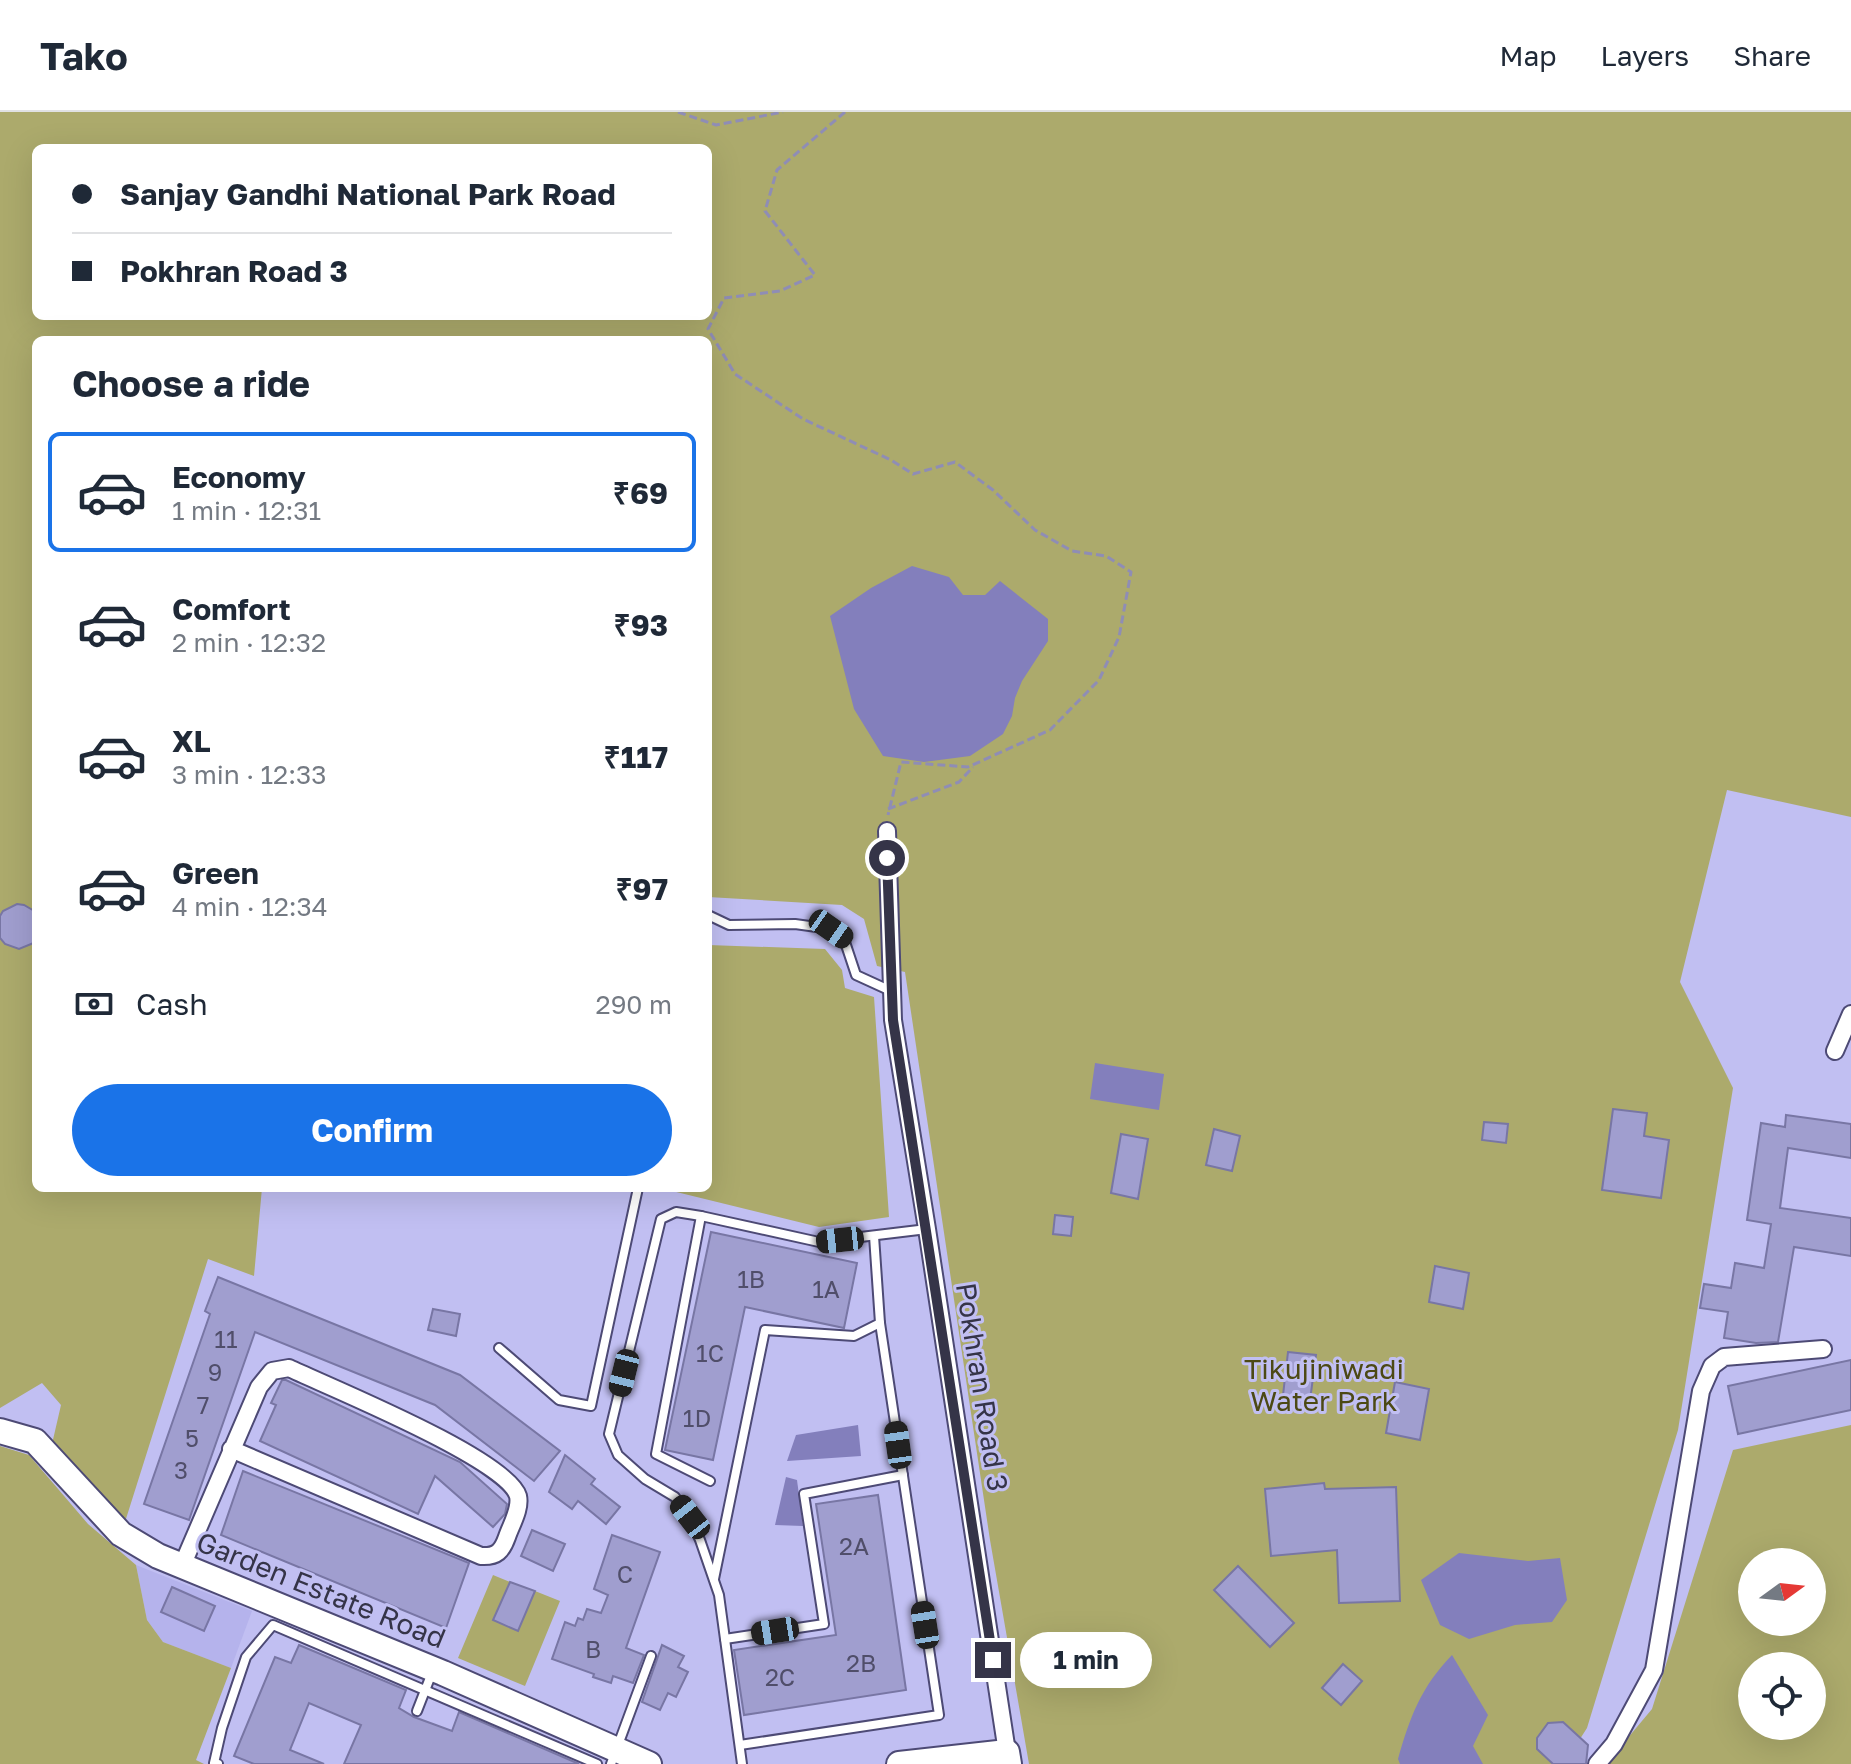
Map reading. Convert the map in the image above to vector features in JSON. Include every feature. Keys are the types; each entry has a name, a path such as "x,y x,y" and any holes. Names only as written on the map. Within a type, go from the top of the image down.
{"street":[{"name":"Pokhran Road 3","path":"887,831 893,1020 1008,1758"},
{"path":"1835,1051 1851,1014"},
{"path":"1597,1764 1614,1744 1654,1670 1701,1391 1712,1366 1724,1357 1823,1349"},
{"path":"182,1566 231,1449 259,1387 272,1371 289,1368 456,1445 510,1483 518,1495 518,1508 502,1550 492,1557 481,1556 231,1449"},
{"name":"Garden Estate Road","path":"0,1431 35,1441 121,1534 158,1556 609,1759 649,1764"},
{"path":"899,1764 1008,1758"}],"lane":[{"path":"712,917 729,925 795,924 831,929 844,939 856,975 892,992"},
{"path":"499,1348 559,1400 591,1406 637,1192"},
{"path":"742,1764 719,1595 690,1517 675,1497 645,1479 618,1455 609,1434 661,1219 676,1212 728,1219 819,1242 927,1229"},
{"path":"701,1216 656,1454 710,1481"},
{"path":"740,1745 939,1715 880,1323 874,1236"},
{"path":"714,1579 765,1330 854,1336 880,1323"},
{"path":"725,1639 824,1624 804,1494 903,1475"},
{"path":"218,1764 214,1763 222,1728 246,1657 273,1625 429,1679 417,1711"},
{"path":"609,1759 651,1656"}],"path":[{"path":"678,112 716,125 783,112"},
{"path":"845,112 777,170 765,211 815,275 780,291 724,298 708,329 735,374 803,419 891,460 913,474 955,462 993,490 1035,530 1072,551 1106,556 1131,572 1119,637 1099,680 1050,730 968,767 901,762 888,809 887,831"},
{"path":"888,809 959,782 979,762"}],"shaded area":[{"path":"912,566 949,577 963,595 985,595 1000,581 1048,619 1048,641 1022,681 1003,734 970,756 924,762 883,756 854,709 830,616 871,588"},
{"path":"1095,1063 1164,1074 1159,1110 1090,1099"},
{"path":"858,1425 861,1456 787,1461 796,1435"},
{"path":"786,1477 797,1480 803,1526 775,1525"},
{"path":"1459,1553 1528,1561 1560,1558 1567,1600 1552,1622 1515,1625 1469,1639 1440,1625 1421,1580"},
{"path":"136,1565 252,1611 231,1668 163,1642 147,1620"},
{"path":"1452,1655 1488,1715 1473,1746 1483,1764 1400,1764 1398,1759 1418,1703 1432,1679"}],"green space":[{"name":"Tikujiniwadi Water Park","path":"0,112 1851,112 1851,817 1727,790 1680,982 1733,1088 1678,1430 1587,1728 1564,1764 1029,1764 990,1540 905,972 877,966 864,919 842,905 712,897 712,336 32,336 32,1192 262,1192 254,1276 208,1259 125,1522 52,1444 61,1405 42,1383 0,1408"},
{"path":"712,945 825,949 842,970 845,988 874,997 889,1217 819,1227 676,1192 712,1192"},
{"path":"1851,1425 1851,1764 1606,1764 1652,1709 1733,1450"},
{"path":"0,1446 29,1455 88,1524 136,1565 147,1620 163,1642 231,1668 196,1760 204,1764 0,1764"},
{"path":"493,1575 510,1582 494,1620 517,1631 535,1591 560,1601 525,1686 458,1658"}],"building":[{"path":"17,904 32,910 32,944 19,949 5,944 0,938 0,916"},
{"path":"1613,1109 1647,1113 1644,1136 1669,1140 1661,1198 1602,1190"},
{"path":"1786,1115 1851,1124 1851,1158 1788,1148 1780,1208 1851,1218 1851,1256 1794,1247 1778,1342 1756,1343 1724,1338 1728,1312 1700,1308 1704,1284 1731,1288 1735,1263 1764,1268 1771,1224 1747,1220 1761,1123 1785,1127"},
{"path":"1484,1122 1508,1124 1506,1143 1482,1140"},
{"path":"1214,1129 1240,1136 1232,1171 1206,1165"},
{"path":"1121,1134 1148,1139 1138,1199 1111,1193"},
{"path":"1055,1215 1073,1217 1071,1236 1053,1234"},
{"path":"711,1232 857,1263 844,1328 745,1307 713,1460 665,1450"},
{"path":"1435,1266 1469,1273 1463,1309 1429,1302"},
{"path":"218,1277 460,1375 560,1451 534,1481 435,1405 255,1332 189,1520 144,1504 210,1314 205,1311"},
{"path":"433,1309 460,1314 456,1336 428,1330"},
{"path":"1288,1352 1316,1355 1309,1408 1282,1404"},
{"path":"1851,1360 1851,1410 1738,1434 1728,1386"},
{"path":"282,1380 460,1462 507,1504 505,1514 493,1527 435,1476 418,1514 260,1441 276,1405 271,1403"},
{"path":"1395,1382 1429,1389 1420,1440 1386,1433"},
{"path":"565,1455 595,1479 591,1484 620,1507 606,1524 578,1501 572,1509 549,1492"},
{"path":"243,1471 469,1563 446,1628 221,1535"},
{"path":"1324,1483 1325,1489 1396,1487 1400,1601 1339,1603 1337,1550 1271,1556 1265,1489"},
{"path":"878,1495 906,1690 744,1715 734,1650 836,1635 816,1504"},
{"path":"532,1530 565,1544 553,1571 521,1556"},
{"path":"612,1535 660,1552 626,1648 644,1655 633,1683 613,1676 611,1683 552,1659 565,1622 575,1626 578,1618 583,1620 587,1609 601,1613 608,1595 594,1589"},
{"path":"1238,1566 1294,1623 1270,1647 1214,1590"},
{"path":"510,1582 535,1591 518,1631 493,1620"},
{"path":"172,1587 215,1606 204,1631 161,1612"},
{"path":"299,1645 406,1690 399,1708 414,1717 452,1731 459,1712 579,1764 344,1764 361,1725 309,1703 290,1750 324,1764 254,1764 234,1756 275,1657 291,1663"},
{"path":"662,1645 684,1656 678,1667 688,1672 676,1697 668,1693 660,1710 642,1702"},
{"path":"1343,1664 1362,1681 1341,1705 1322,1688"},
{"path":"1563,1722 1588,1745 1586,1764 1553,1764 1537,1749 1537,1738 1548,1723"}],"route":[{"path":"887,858 893,1020 993,1660"}]}
